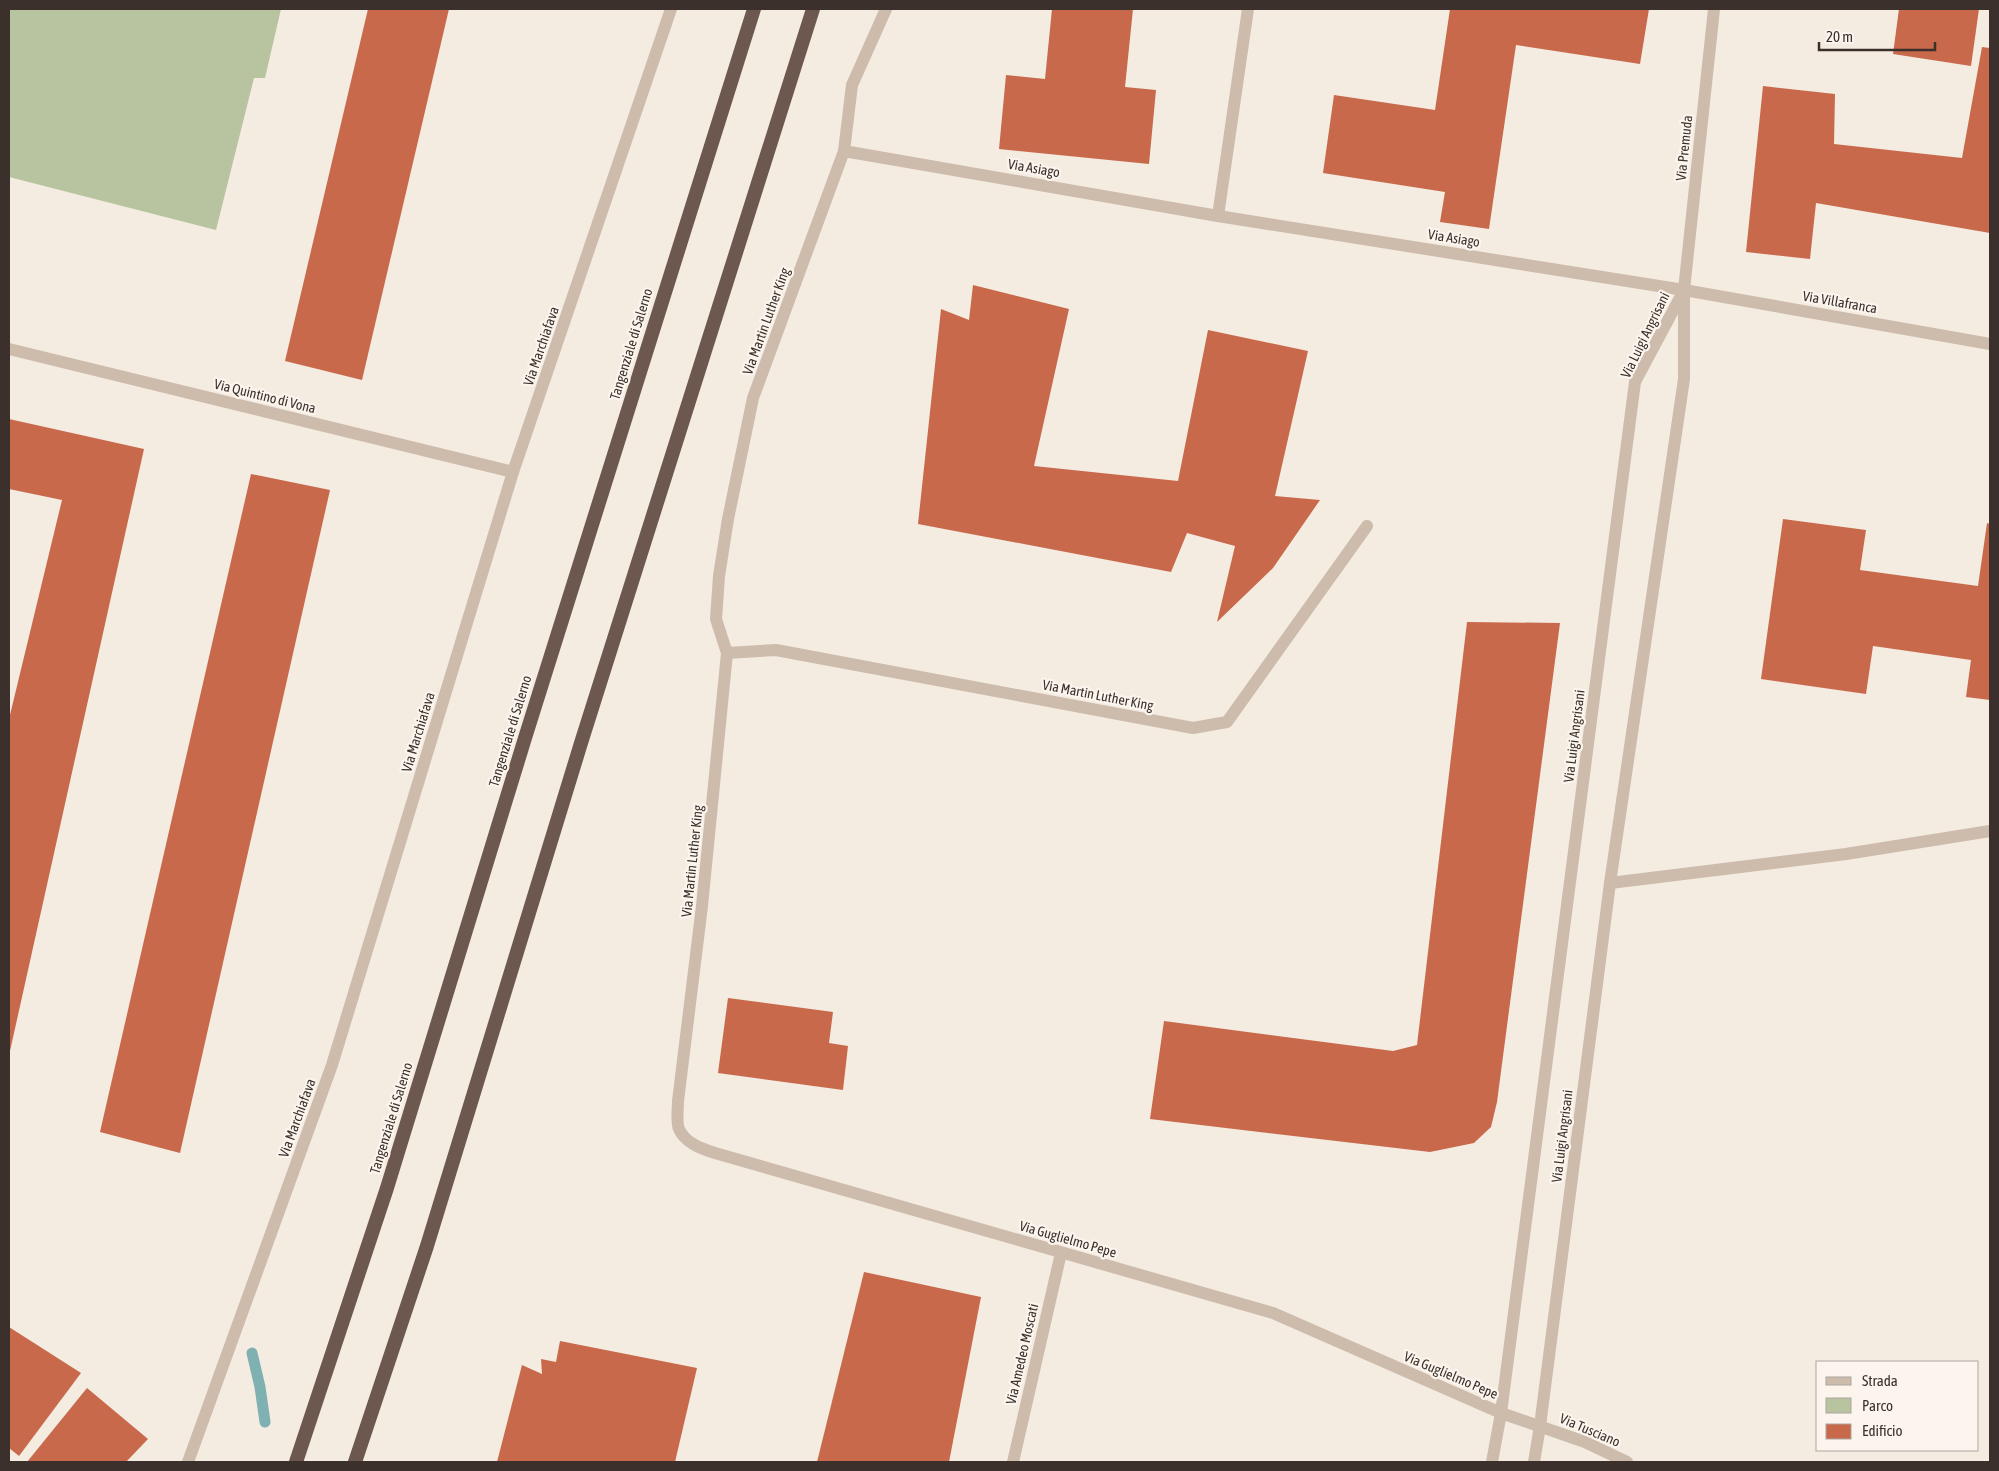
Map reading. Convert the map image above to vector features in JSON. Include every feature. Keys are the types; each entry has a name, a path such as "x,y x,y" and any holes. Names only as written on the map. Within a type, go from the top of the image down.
{"highway":[{"name":"Tangenziale di Salerno","path":"296,1462 387,1188 528,728 754,9"},
{"path":"355,1462 427,1246 584,734 813,9"}],"street":[{"name":"Via Marchiafava","path":"188,1462 332,1065 514,472 671,9"},
{"name":"Via Martin Luther King","path":"681,1072 702,906 727,653 716,619 719,576 728,519 754,398 844,151 852,85 886,9"},
{"path":"1218,216 1248,9"},
{"name":"Via Premuda","path":"1684,290 1714,9"},
{"name":"Via Asiago","path":"844,151 1218,216 1684,290"},
{"name":"Via Villafranca","path":"1684,290 1990,344"},
{"name":"Via Luigi Angrisani","path":"1534,1462 1610,883 1684,379 1684,290"},
{"name":"Via Luigi Angrisani","path":"1492,1462 1501,1413 1636,382 1684,290"},
{"name":"Via Quintino di Vona","path":"9,349 514,472"},
{"name":"Via Martin Luther King","path":"727,653 776,650 1193,728 1227,722 1367,526"},
{"path":"1610,883 1846,854 1990,831"},
{"name":"Via Guglielmo Pepe","path":"681,1072 678,1128 696,1146 715,1154 1273,1313 1501,1413"},
{"name":"Via Amedeo Moscati","path":"1013,1462 1061,1253"},
{"path":"1501,1413 1540,1426"},
{"name":"Via Tusciano","path":"1540,1426 1585,1442 1627,1462"}],"green space":[{"path":"9,9 281,9 265,78 254,78 216,230 9,177"}],"building":[{"path":"368,9 449,9 362,380 285,361"},
{"path":"1052,9 1133,9 1125,87 1156,90 1149,164 999,149 1006,75 1045,79"},
{"path":"1450,9 1649,9 1640,64 1516,45 1489,229 1440,222 1445,192 1323,173 1334,95 1435,110"},
{"path":"1899,9 1979,9 1971,66 1893,54"},
{"path":"1982,47 1990,48 1990,233 1816,203 1810,259 1746,252 1763,86 1835,94 1834,144 1962,158"},
{"path":"973,285 1069,309 1034,466 1178,481 1208,330 1308,351 1275,496 1320,500 1273,568 1217,622 1235,546 1187,533 1171,572 918,524 941,309 969,320"},
{"path":"9,419 144,449 10,1051 9,719 62,500 9,489"},
{"path":"251,474 330,490 180,1153 100,1132"},
{"path":"1783,519 1866,530 1860,570 1978,586 1987,523 1990,524 1990,700 1966,697 1971,660 1873,646 1866,694 1761,679"},
{"path":"1467,622 1560,623 1497,1102 1491,1127 1474,1143 1430,1152 1150,1119 1164,1021 1393,1051 1417,1045"},
{"path":"728,998 833,1012 829,1043 848,1046 843,1090 718,1073"},
{"path":"864,1272 981,1297 949,1462 817,1462"},
{"path":"9,1327 81,1373 19,1456 9,1448"},
{"path":"560,1341 697,1368 675,1462 497,1462 522,1365 542,1374 541,1359 556,1362"},
{"path":"87,1388 148,1439 126,1462 27,1462"}],"waterway":[{"path":"252,1353 260,1387 265,1422"}]}
